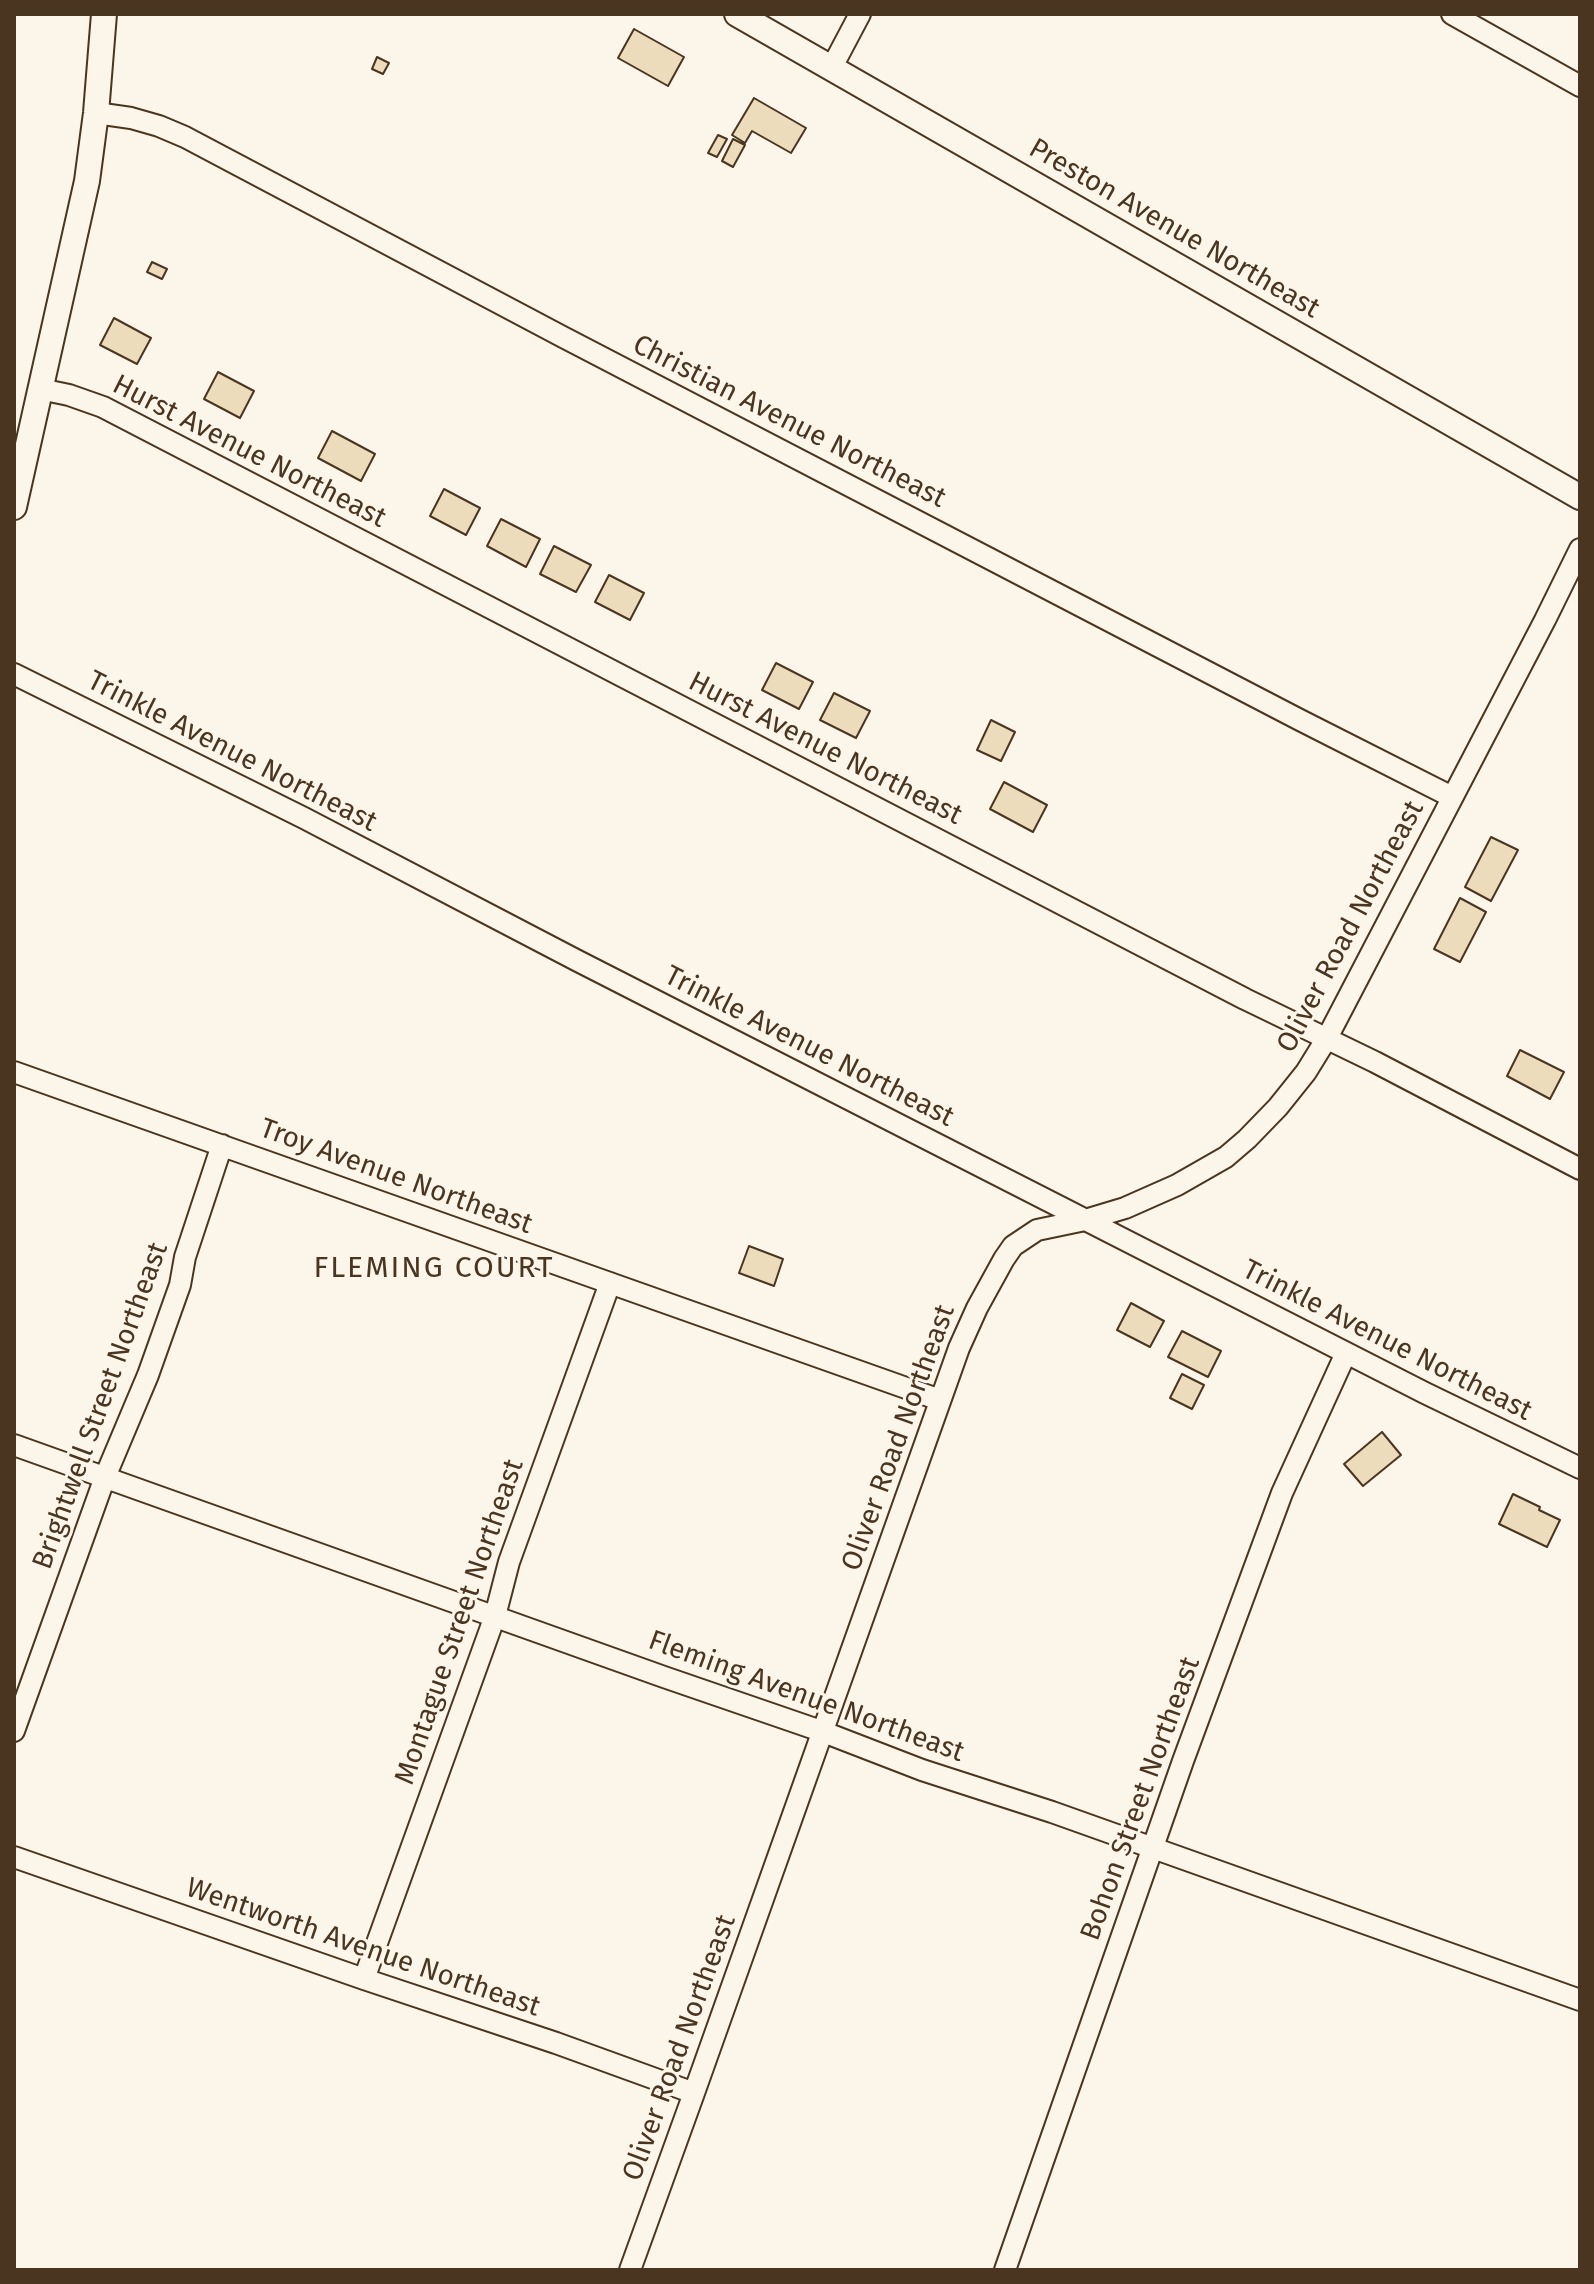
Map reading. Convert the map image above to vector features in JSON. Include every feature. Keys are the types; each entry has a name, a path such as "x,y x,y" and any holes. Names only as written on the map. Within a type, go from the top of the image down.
{"street":[{"path":"14,507 78,223 96,113 104,14"},
{"name":"Preston Avenue Northeast","path":"737,14 1580,497"},
{"path":"832,67 860,14"},
{"path":"1452,14 1580,86"},
{"name":"Christian Avenue Northeast","path":"96,113 131,118 185,137 563,337 1452,797"},
{"name":"Hurst Avenue Northeast","path":"40,389 103,407 1245,999 1580,1169"},
{"name":"Oliver Road Northeast","path":"630,2270 959,1348 1004,1259 1013,1246 1037,1230 1125,1208 1177,1185 1226,1157 1278,1107 1306,1072 1327,1038 1580,549"},
{"name":"Trinkle Avenue Northeast","path":"14,674 304,818 1346,1353 1580,1468"},
{"name":"Troy Avenue Northeast","path":"14,1072 940,1400"},
{"name":"Brightwell Street Northeast","path":"14,1731 105,1477 148,1375 180,1285 185,1257 222,1145"},
{"name":"Montague Street Northeast","path":"364,1979 495,1616 509,1562 610,1283"},
{"name":"Bohon Street Northeast","path":"1005,2270 1183,1761 1282,1493 1346,1353"},
{"name":"Fleming Avenue Northeast","path":"14,1445 821,1731 922,1770 1153,1848 1580,2000"},
{"name":"Wentworth Avenue Northeast","path":"14,1857 694,2093"}],"building":[{"path":"634,29 684,57 668,86 618,58"},
{"path":"377,57 389,63 383,74 372,69"},
{"path":"754,98 806,128 791,153 752,131 745,143 732,135"},
{"path":"718,135 727,139 717,157 708,153"},
{"path":"733,139 745,145 733,167 722,161"},
{"path":"152,262 167,269 162,279 147,272"},
{"path":"114,318 151,338 137,364 100,345"},
{"path":"218,372 254,391 240,418 204,399"},
{"path":"332,431 375,454 361,481 318,458"},
{"path":"444,489 480,508 466,535 430,516"},
{"path":"501,519 540,539 526,567 487,546"},
{"path":"554,546 591,565 576,592 540,574"},
{"path":"609,575 644,593 630,620 595,602"},
{"path":"776,663 813,682 799,709 762,690"},
{"path":"834,693 870,711 856,738 820,720"},
{"path":"991,720 1015,732 1001,761 977,750"},
{"path":"1004,782 1047,805 1033,832 990,809"},
{"path":"1491,837 1518,850 1491,901 1465,887"},
{"path":"1460,898 1486,912 1460,962 1434,949"},
{"path":"1520,1050 1564,1072 1550,1099 1507,1076"},
{"path":"749,1246 783,1259 774,1286 739,1273"},
{"path":"1131,1303 1164,1321 1150,1347 1117,1330"},
{"path":"1182,1331 1221,1351 1208,1377 1168,1357"},
{"path":"1182,1374 1204,1385 1192,1409 1170,1398"},
{"path":"1382,1432 1401,1455 1363,1486 1344,1464"},
{"path":"1513,1494 1560,1520 1547,1547 1499,1524"}],"district":[{"name":"FLEMING COURT","path":"434,1269"}]}
